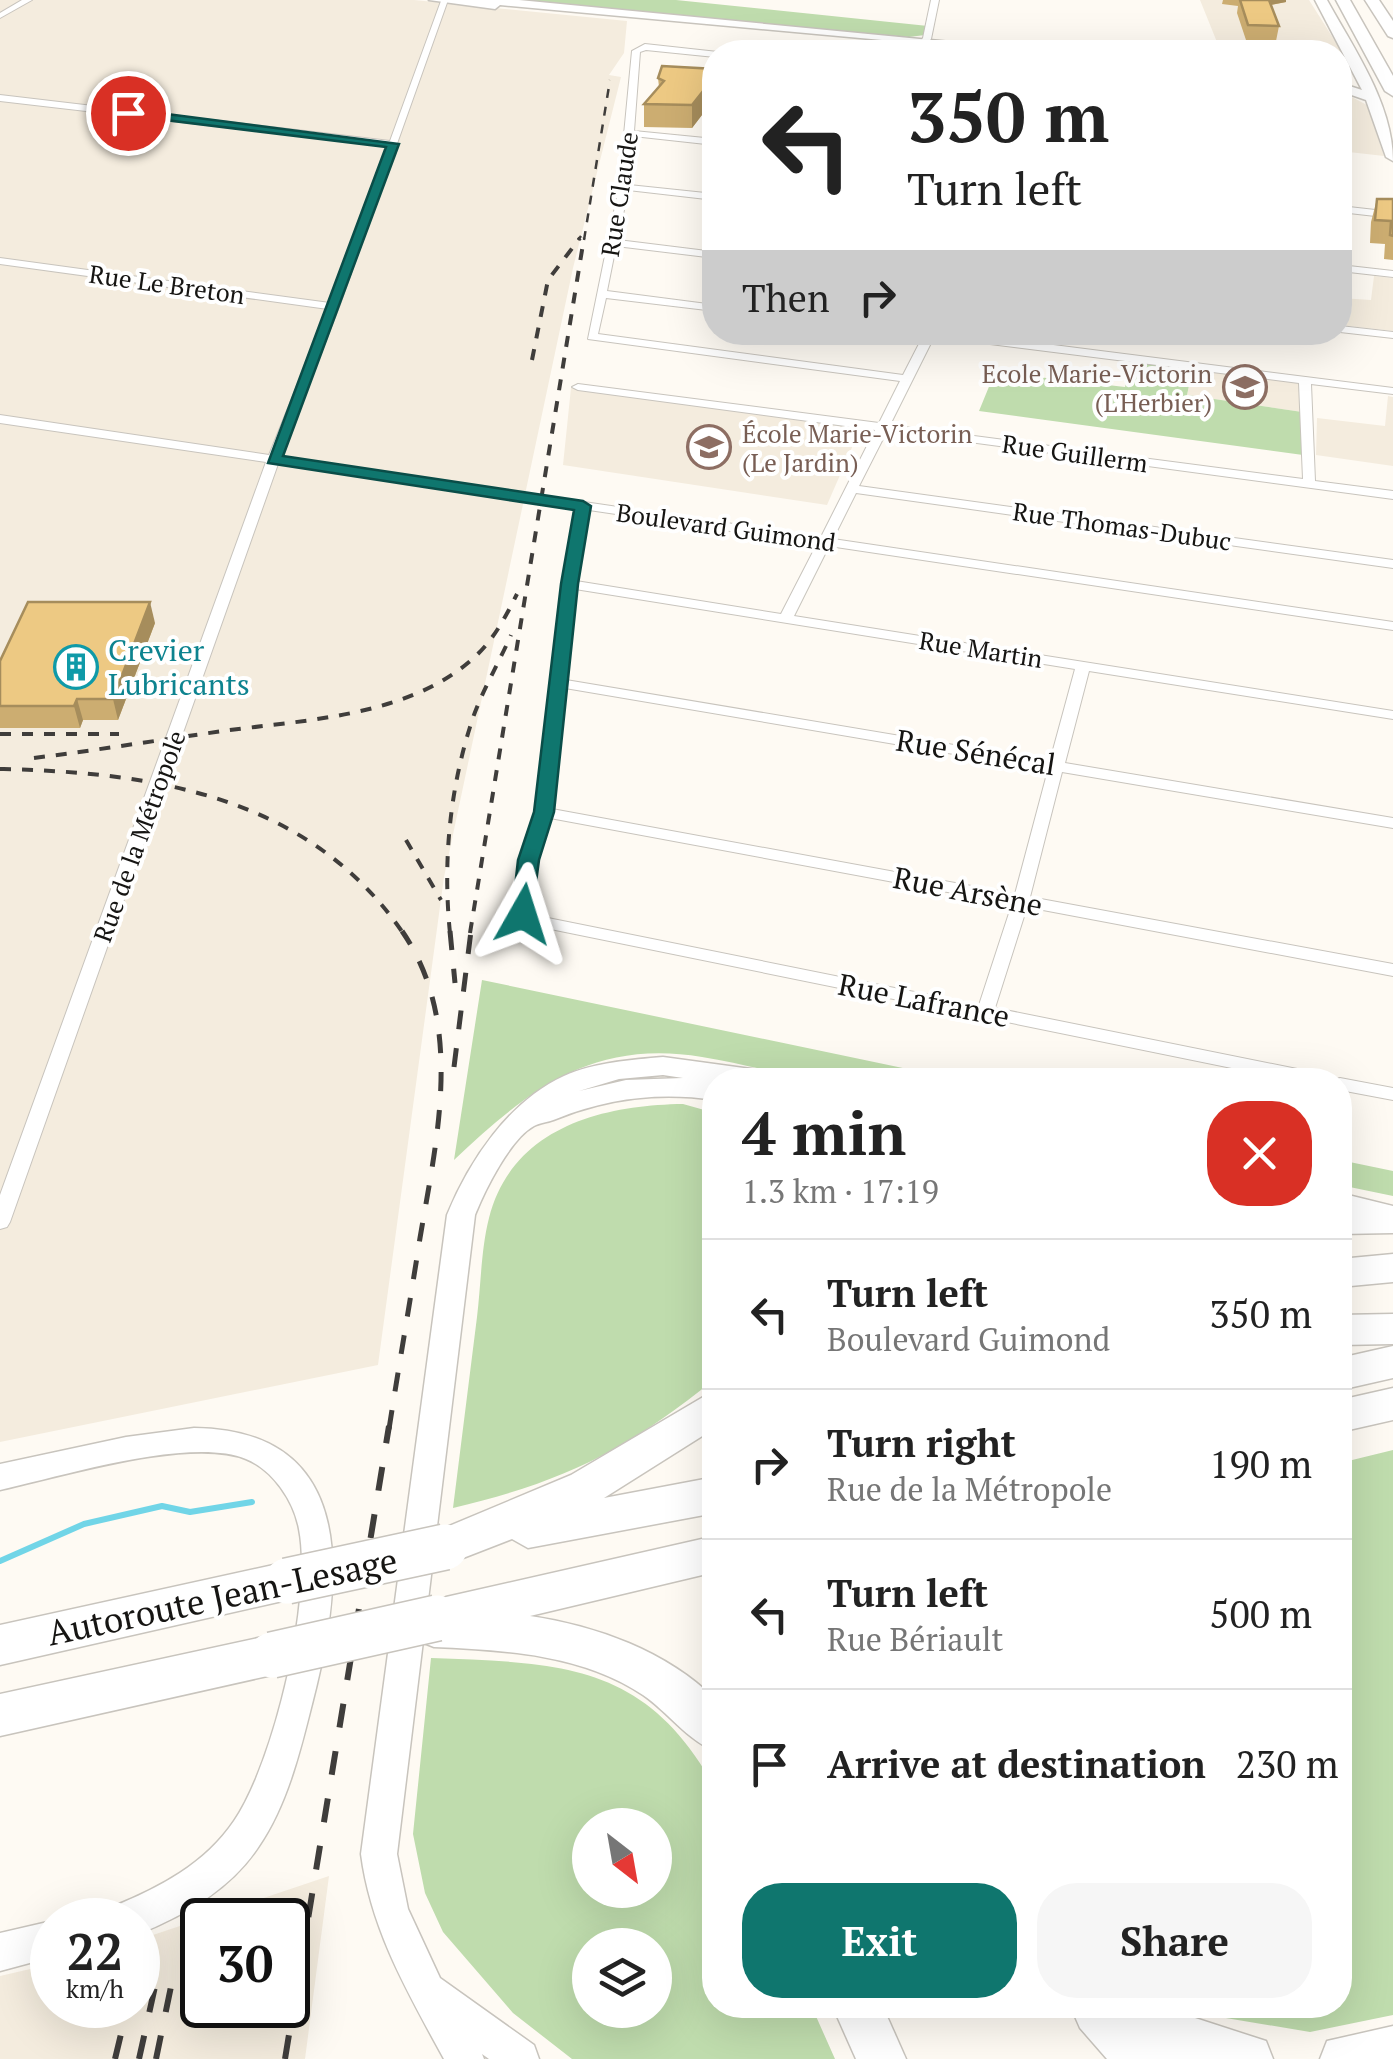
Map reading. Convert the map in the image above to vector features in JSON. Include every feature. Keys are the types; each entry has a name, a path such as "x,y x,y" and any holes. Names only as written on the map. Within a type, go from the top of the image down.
{"highway":[{"path":"1347,0 1373,85"},
{"path":"1347,0 1393,74"},
{"path":"1359,0 1393,56"},
{"path":"1372,0 1393,33"},
{"path":"1352,1272 1393,1268"},
{"path":"1352,1330 1393,1329"},
{"path":"1352,1371 1393,1362"},
{"path":"1352,1413 1393,1404"},
{"path":"444,1547 537,1512 623,1471 702,1415"},
{"path":"444,1547 702,1497"},
{"name":"Autoroute Jean-Lesage","path":"0,1644 444,1547"},
{"path":"0,1716 424,1624 702,1557"},
{"path":"424,1624 533,1633 602,1651 659,1680 702,1718"},
{"path":"863,2018 881,2059"},
{"path":"1105,2018 1141,2059"},
{"path":"1127,2018 1214,2052 1248,2059"},
{"path":"1346,2059 1393,2051"}],"street":[{"path":"0,16 28,0"},
{"path":"435,0 631,16"},
{"name":"Rue de la Métropole","path":"0,1222 274,459 446,0"},
{"path":"482,0 855,40"},
{"path":"922,40 935,0"},
{"path":"1321,0 1345,40"},
{"path":"1332,0 1351,40"},
{"path":"1352,41 1373,85 1393,157"},
{"name":"Rue Claude","path":"702,52 646,46 636,51 624,187 592,337 908,379"},
{"path":"1352,51 1393,120"},
{"path":"0,98 393,144"},
{"path":"629,132 702,140"},
{"path":"624,187 702,196"},
{"path":"1352,211 1393,215"},
{"path":"613,243 702,253"},
{"name":"Rue Le Breton","path":"0,262 334,307"},
{"path":"1352,269 1393,274"},
{"path":"602,294 702,306"},
{"path":"1352,330 1393,335"},
{"path":"786,618 922,345"},
{"path":"1026,345 1393,390"},
{"path":"1305,379 1308,484"},
{"name":"Rue Guillerm","path":"578,388 1393,495"},
{"name":"Boulevard Guimond","path":"0,419 1393,626"},
{"name":"Rue Thomas-Dubuc","path":"852,489 1393,564"},
{"path":"544,812 570,584 583,506"},
{"name":"Rue Martin","path":"570,584 1393,715"},
{"path":"984,1012 1021,901 1083,665"},
{"name":"Rue Sénécal","path":"559,682 1393,823"},
{"name":"Rue Arsène","path":"544,812 1393,970"},
{"name":"Rue Lafrance","path":"544,812 529,860 522,911 526,919 1262,1068"},
{"path":"465,2059 408,1955 387,1903 380,1854 382,1815 423,1535 437,1383 462,1215 481,1169 519,1126 564,1086 619,1070 702,1069"},
{"path":"519,1126 576,1100 620,1088 663,1085 702,1090"},
{"path":"1352,1086 1393,1094"},
{"path":"1352,1205 1393,1216"},
{"path":"1352,1224 1393,1224"},
{"path":"0,1477 173,1444 236,1443 259,1451 287,1474 315,1525 315,1594 290,1734 271,1791 248,1832 213,1869 160,1904"},
{"path":"0,1952 30,1944"},
{"path":"428,1988 520,2059"}],"shaded area":[{"path":"0,0 414,0 627,21 624,53 609,75 621,77 573,268 444,877 378,1365 0,1442"},
{"path":"1200,0 1309,0 1334,40 1216,40"},
{"path":"1352,97 1367,105 1384,156 1352,152"},
{"path":"1374,276 1393,278 1393,331 1352,326 1352,299 1371,300"},
{"name":"Ecole Marie-Victorin (L'Herbier)","path":"1193,366 1302,380 1302,412 1187,395"},
{"name":"École Marie-Victorin (Le Jardin)","path":"571,388 860,429 827,505 563,465"},
{"path":"1388,396 1393,397 1393,466 1316,455 1317,418 1385,426"},
{"path":"329,1876 310,2021 310,1898 263,1898"},
{"path":"180,1926 180,2028 309,2028 305,2059 0,2059 0,1976 30,1969 30,2028 160,2028 160,1933"}],"green space":[{"path":"483,0 676,0 928,26 925,35 909,37"},
{"path":"1133,359 1193,366 1187,395 1302,412 1303,455 979,411 995,372 1125,387"},
{"path":"482,980 903,1068 757,1068 663,1053 628,1056 595,1063 537,1091 454,1160"},
{"path":"683,1104 702,1109 702,1389 652,1426 593,1460 529,1487 453,1508 484,1242 501,1187 517,1162 564,1128 592,1117 652,1105"},
{"path":"1352,1162 1393,1171 1393,1196 1352,1187"},
{"path":"1393,1450 1393,2015 1310,2032 1226,2018 1352,2018 1352,1460"},
{"path":"431,1658 520,1663 596,1678 629,1693 660,1715 702,1768 702,2018 817,2018 835,2059 572,2059 513,2013 443,1932 425,1893 413,1834"}],"building":[{"path":"1240,0 1269,0 1279,26 1248,25"},
{"path":"662,66 702,68 702,92 692,105 644,104 664,81 658,78"},
{"path":"1377,199 1393,199 1393,236 1391,221 1375,220"},
{"name":"Crevier Lubricants","path":"28,602 150,602 113,699 77,699 74,706 0,706 0,661"}],"waterway":[{"path":"0,1561 84,1524 162,1506 190,1512 252,1502"}],"railway":[{"path":"584,240 610,80"},
{"path":"578,240 581,236"},
{"path":"532,360 548,280 580,238"},
{"path":"470,933 584,238"},
{"path":"34,758 319,719 384,705 443,680 469,662 491,639 517,594"},
{"path":"450,933 448,856 457,778 474,715 511,635"},
{"path":"0,734 119,734"},
{"path":"0,769 115,777 171,786 225,801 275,822 323,850 365,887 403,933"},
{"path":"406,840 441,900"},
{"path":"389,1429 433,1160 441,1081 434,1004 422,966 402,931"},
{"path":"450,931 455,983"},
{"path":"454,1067 471,931"},
{"path":"285,2059 389,1426"},
{"path":"156,2059 174,1972"},
{"path":"115,2059 122,2028"},
{"path":"139,2059 146,2028"}],"place":[{"name":"Ecole Marie-Victorin (L'Herbier)","path":"1245,387"},
{"name":"École Marie-Victorin (Le Jardin)","path":"709,447"},
{"name":"Crevier Lubricants","path":"76,667"}],"route":[{"path":"128,113 393,144 274,459 583,506 570,584 544,812 529,860 523,914"}]}
